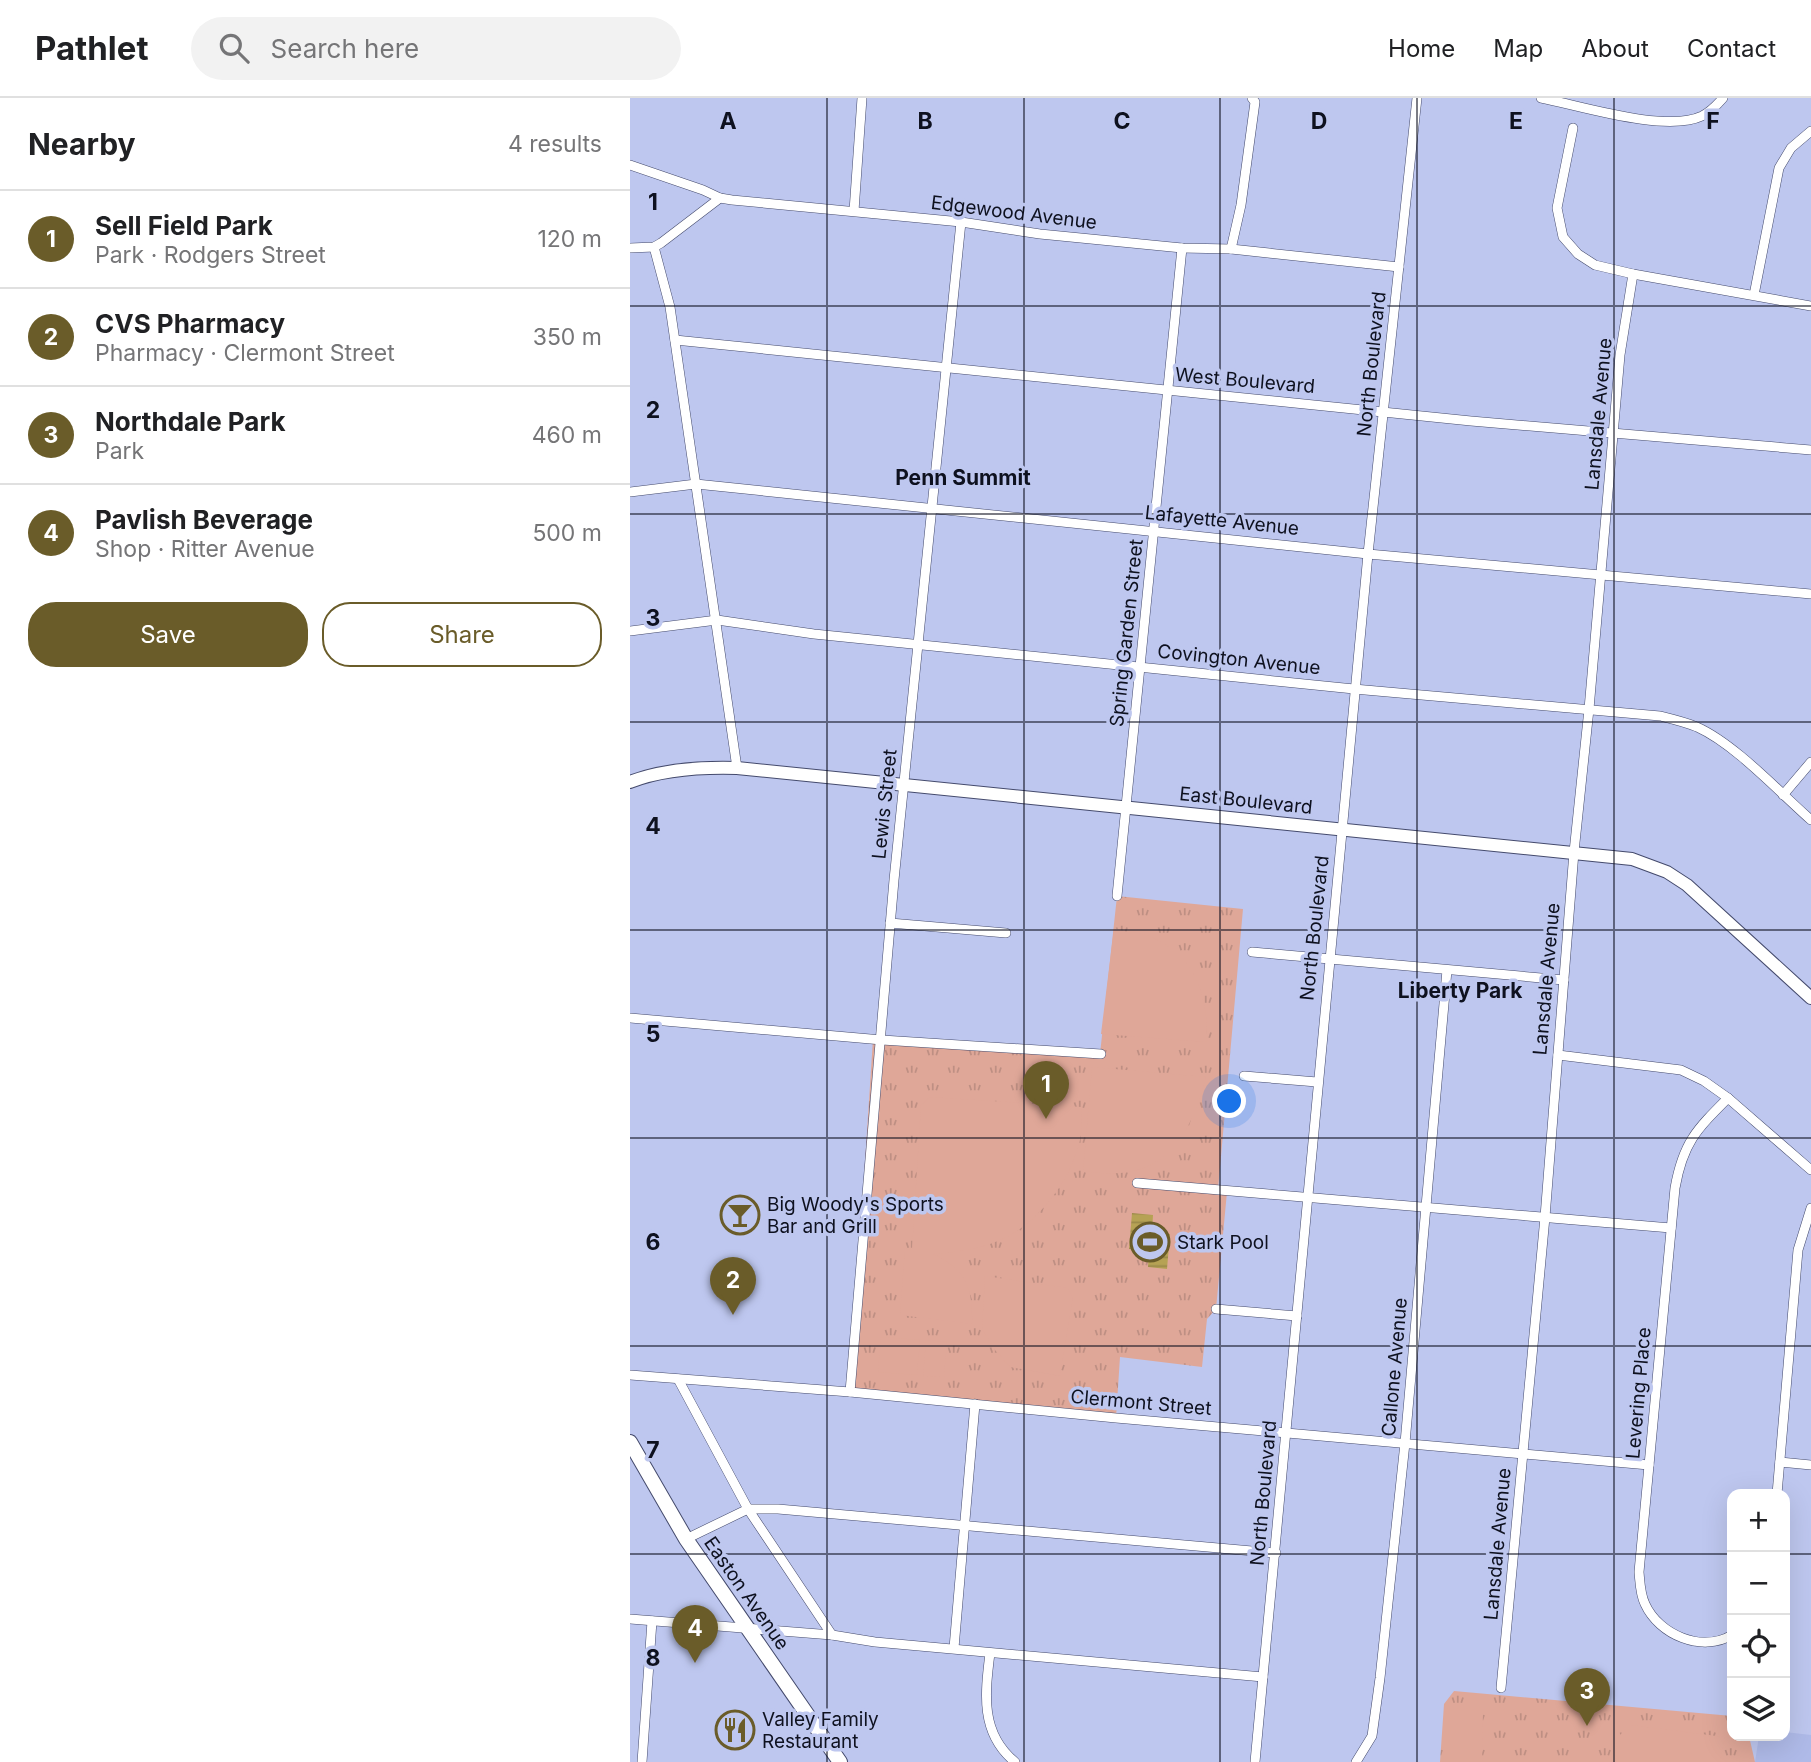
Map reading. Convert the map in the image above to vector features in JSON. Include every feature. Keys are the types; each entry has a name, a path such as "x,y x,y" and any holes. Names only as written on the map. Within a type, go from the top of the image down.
{"main road":[{"name":"Easton Avenue","path":"630,1442 686,1539 840,1762"}],"street":[{"path":"854,211 862,98"},
{"path":"1231,249 1241,205 1255,102 1252,98"},
{"name":"North Boulevard","path":"1255,1762 1354,689 1417,98"},
{"path":"1541,98 1663,122 1690,120 1704,115 1723,98"},
{"path":"1573,128 1557,208 1563,237 1578,254 1595,265 1633,274 1811,306"},
{"path":"1754,295 1779,168 1791,148 1811,131"},
{"name":"Edgewood Avenue","path":"630,165 720,198 961,222 1040,234 1182,248 1231,249 1399,267"},
{"path":"630,248 654,247 674,235 720,198"},
{"name":"Lewis Street","path":"850,1392 890,923 961,222"},
{"path":"654,247 676,341 737,768"},
{"name":"Spring Garden Street","path":"1117,896 1182,248"},
{"name":"Lansdale Avenue","path":"1501,1688 1620,355 1633,274"},
{"name":"West Boulevard","path":"676,341 1168,391 1811,450"},
{"name":"Lafayette Avenue","path":"630,492 696,484 1368,554 1811,594"},
{"name":"Covington Avenue","path":"630,631 717,621 814,634 1354,689 1660,716 1696,727 1725,745 1811,820"},
{"path":"1783,795 1811,762"},
{"name":"East Boulevard","path":"630,782 641,777 689,769 737,768 1632,859 1667,872 1701,898 1811,998"},
{"path":"890,923 1006,933"},
{"path":"1252,952 1564,980"},
{"name":"Callone Avenue","path":"1356,1762 1365,1750 1374,1727 1405,1443 1447,970"},
{"path":"630,1018 882,1040 1101,1054"},
{"path":"1558,1055 1681,1070 1704,1081 1728,1098 1811,1170"},
{"path":"1244,1076 1317,1082"},
{"name":"Levering Place","path":"1727,1638 1719,1642 1706,1643 1674,1635 1658,1623 1644,1603 1639,1572 1675,1188 1686,1147 1700,1126 1728,1098"},
{"path":"1137,1183 1671,1228"},
{"path":"1777,1489 1798,1250 1811,1208"},
{"path":"1216,1309 1297,1316"},
{"name":"Clermont Street","path":"630,1375 850,1392 1649,1465"},
{"path":"678,1379 748,1509 832,1635"},
{"path":"954,1648 975,1404"},
{"path":"1780,1462 1811,1465"},
{"path":"686,1539 748,1509 778,1509 1276,1553"},
{"path":"630,1619 747,1627 875,1642 1263,1677"},
{"path":"642,1762 653,1621"},
{"path":"990,1653 985,1688 988,1725 999,1746 1015,1762"}],"shaded area":[{"name":"Stark Pool","path":"1132,1213 1153,1215 1152,1232 1170,1234 1167,1269 1148,1267 1149,1251 1129,1249"},
{"path":"1790,1733 1811,1735 1811,1762 1755,1762 1758,1741 1790,1741"}],"green space":[{"path":"1117,896 1243,909 1218,1190 1227,1192 1216,1309 1207,1319 1202,1367 1120,1357 1116,1418 850,1392 873,1039 1100,1054"},
{"path":"1114,928 1146,935 1163,943 1187,964 1201,992 1207,1024 1207,1042 1101,1034"},
{"path":"1092,1067 1206,1077 1190,1122 1166,1154 1151,1165 1132,1171 1083,1171"},
{"path":"930,1097 1082,1107 1080,1140 1070,1169 1053,1196 1032,1220 1007,1237 989,1244 933,1254 953,1266 965,1281 971,1300 972,1324 900,1315 905,1248 912,1249 921,1105"},
{"path":"985,1276 1068,1288 1073,1298 1060,1376 1010,1367 995,1350 982,1329"},
{"path":"881,1337 920,1340 917,1375 878,1372"},
{"path":"926,1340 947,1342 944,1377 923,1376"},
{"path":"1454,1691 1727,1716 1727,1741 1750,1741 1755,1762 1440,1762 1444,1704"},
{"path":"1445,1712 1483,1712 1482,1762 1445,1762"},
{"path":"1630,1725 1725,1737 1720,1762 1615,1762 1617,1738"}],"place":[{"name":"Sell Field Park","path":"1046,1119"},
{"name":"Big Woody's Sports Bar and Grill","path":"740,1215"},
{"name":"Stark Pool","path":"1150,1242"},
{"name":"CVS Pharmacy","path":"733,1315"},
{"name":"Pavlish Beverage","path":"695,1663"},
{"name":"Northdale Park","path":"1587,1726"},
{"name":"Valley Family Restaurant","path":"735,1730"}],"district":[{"name":"Penn Summit","path":"963,478"},
{"name":"Liberty Park","path":"1460,991"}]}
